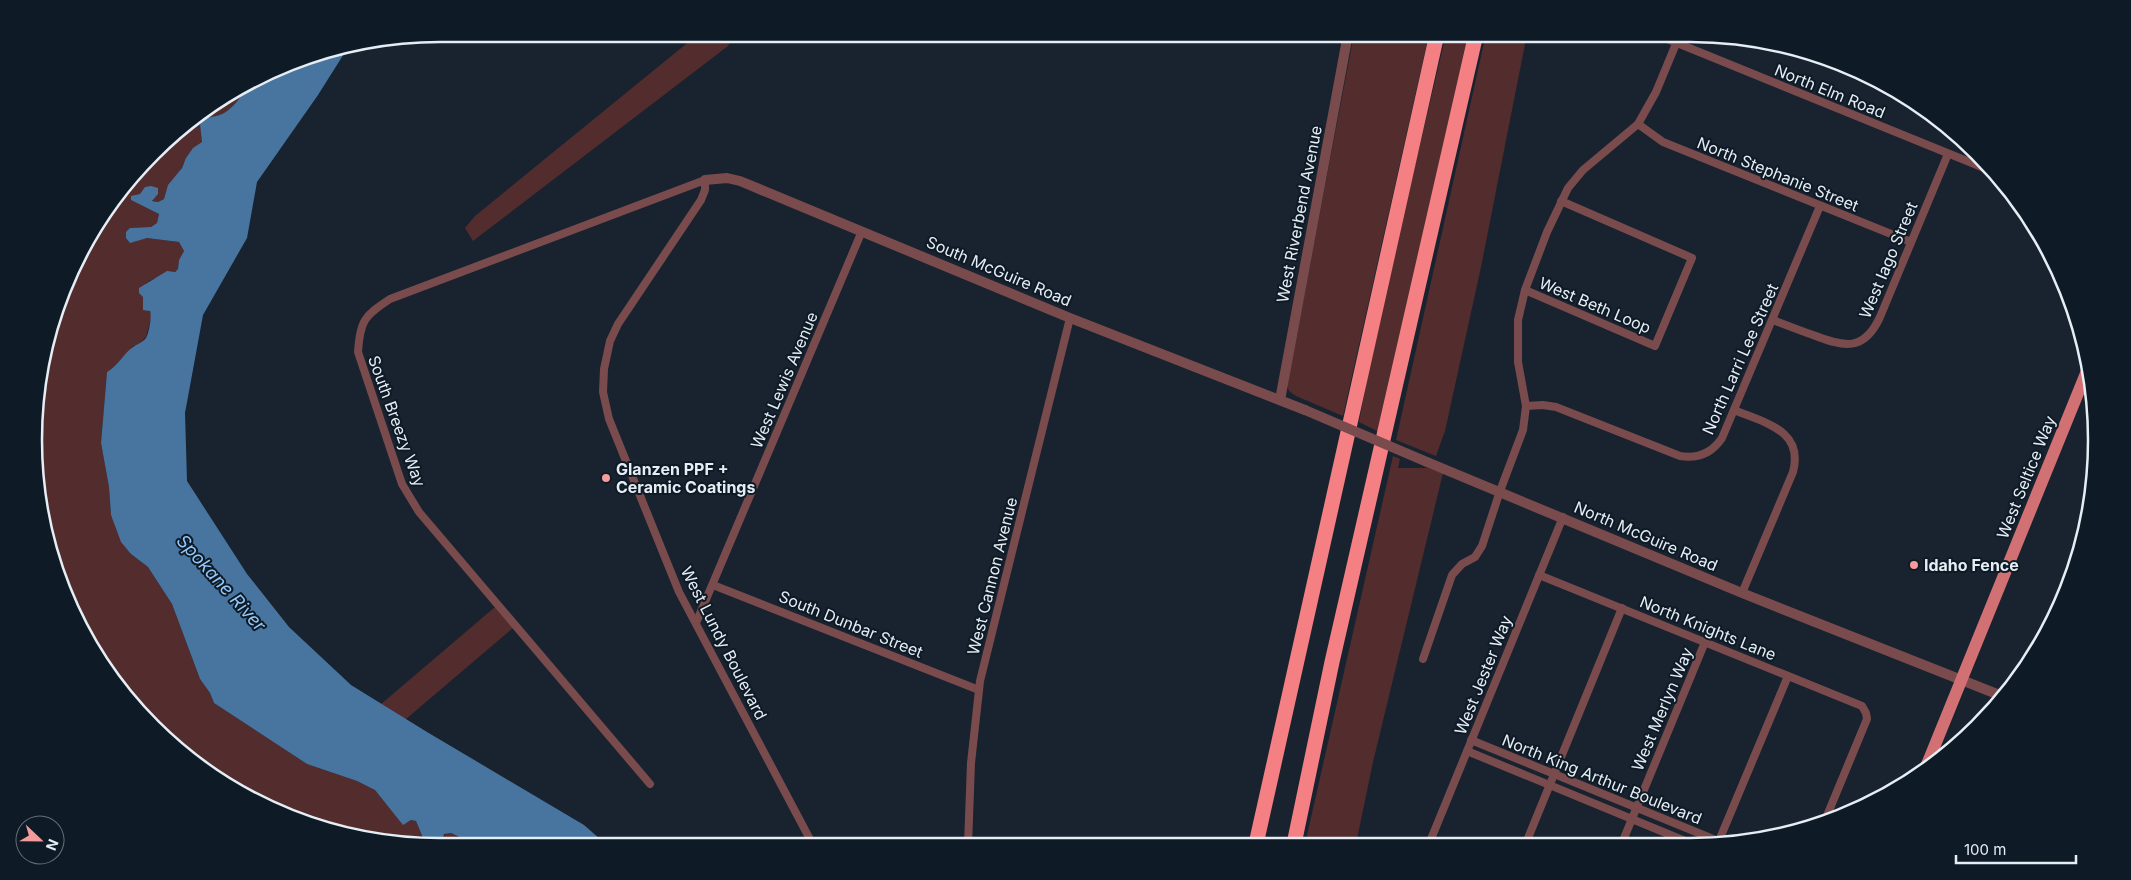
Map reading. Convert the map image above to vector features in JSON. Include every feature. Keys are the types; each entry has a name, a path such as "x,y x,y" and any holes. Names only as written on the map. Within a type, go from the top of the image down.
{"highway":[{"path":"1257,838 1435,42"},
{"path":"1295,838 1337,643 1474,42"}],"main road":[{"name":"West Seltice Way","path":"1930,757 2084,379"}],"street":[{"name":"West Riverbend Avenue","path":"1280,400 1347,42"},
{"path":"1423,659 1448,584 1457,568 1478,553 1523,430 1526,406 1518,362 1518,320 1525,290 1561,202 1568,188 1583,170 1638,124 1656,92 1676,42"},
{"name":"North Elm Road","path":"1676,42 1979,166"},
{"name":"North Stephanie Street","path":"1638,124 1663,142 1911,242"},
{"name":"West Iago Street","path":"1773,320 1837,344 1854,344 1870,335 1875,328 1948,154"},
{"name":"South McGuire Road","path":"705,180 727,178 740,181 1070,318 1280,400"},
{"name":"West Lundy Boulevard","path":"705,180 702,197 614,332 607,349 603,378 604,402 609,419 679,592 809,838"},
{"name":"South Breezy Way","path":"650,784 419,512 402,484 358,352 360,331 370,313 390,299 705,180"},
{"name":"West Beth Loop","path":"1525,290 1655,346 1692,258 1561,202"},
{"name":"North Larri Lee Street","path":"1526,406 1556,407 1680,456 1688,457 1705,454 1717,446 1773,320 1820,206"},
{"name":"West Lewis Avenue","path":"696,623 862,231"},
{"name":"West Cannon Avenue","path":"968,838 971,762 979,690 1070,318"},
{"name":"North McGuire Road","path":"1280,400 1742,593 1997,694"},
{"path":"1734,410 1781,430 1792,443 1795,458 1793,472 1742,593"},
{"name":"West Jester Way","path":"1431,838 1563,517"},
{"name":"North Knights Lane","path":"1539,574 1862,706 1865,709 1867,719 1828,813"},
{"name":"South Dunbar Street","path":"713,585 979,690"},
{"path":"1528,838 1622,608"},
{"name":"West Merlyn Way","path":"1624,838 1705,642"},
{"path":"1722,836 1788,676"},
{"name":"North King Arthur Boulevard","path":"1471,740 1709,837"},
{"name":"North King Arthur Boulevard","path":"1467,752 1550,784 1678,838"}],"shaded area":[{"path":"689,42 730,42 728,46 473,241 465,228 475,216"},
{"path":"1352,42 1427,42 1343,416 1296,396 1289,391 1287,385"},
{"path":"1444,42 1467,42 1379,432 1359,422 1377,328"},
{"path":"1484,42 1525,42 1481,267 1445,431 1436,456 1396,440"},
{"path":"242,96 230,109 220,115 206,119 200,125 202,142 188,156 170,185 164,199 158,202 151,200 158,194 158,188 134,196 131,200 159,214 157,223 151,227 130,228 147,238 179,242 184,251 179,260 178,269 146,284 143,296 152,315 146,337 139,344 133,346 113,369 107,372 101,443 109,487 111,515 131,554 148,567 172,604 200,679 210,693 214,703 307,764 357,781 375,790 403,824 412,820 416,821 423,837 362,830 337,824 264,797 219,771 198,755 178,739 141,702 109,661 83,616 56,543 50,518 43,466 43,414 50,362 56,337 73,288 83,264 109,219 141,178 178,141 198,125 219,109"},
{"path":"1393,456 1400,459 1398,468 1428,468 1443,473 1373,762 1357,838 1306,838"},
{"path":"495,607 513,628 399,725 374,710"},
{"path":"451,833 462,838 444,838 445,834"}],"water":[{"name":"Spokane River","path":"344,54 318,95 257,182 247,238 203,315 185,413 187,481 247,574 289,627 351,685 584,825 599,838 462,838 451,833 444,834 443,838 423,837 416,821 411,820 403,825 375,790 357,781 307,764 214,703 210,693 200,679 172,604 148,567 131,554 121,542 111,515 109,487 101,443 107,372 129,350 147,336 151,313 150,311 143,310 143,297 139,293 139,288 167,271 175,272 178,269 179,260 184,251 179,242 147,238 130,243 126,238 126,232 130,228 151,227 157,223 159,214 131,200 131,196 140,194 145,187 151,186 158,188 158,194 152,201 158,202 164,199 168,185 182,168 186,158 193,148 202,142 200,125 208,118 224,113 240,98 264,83 312,64"}],"place":[{"name":"Glanzen PPF + Ceramic Coatings","path":"606,478"},
{"name":"Idaho Fence","path":"1914,565"}]}
